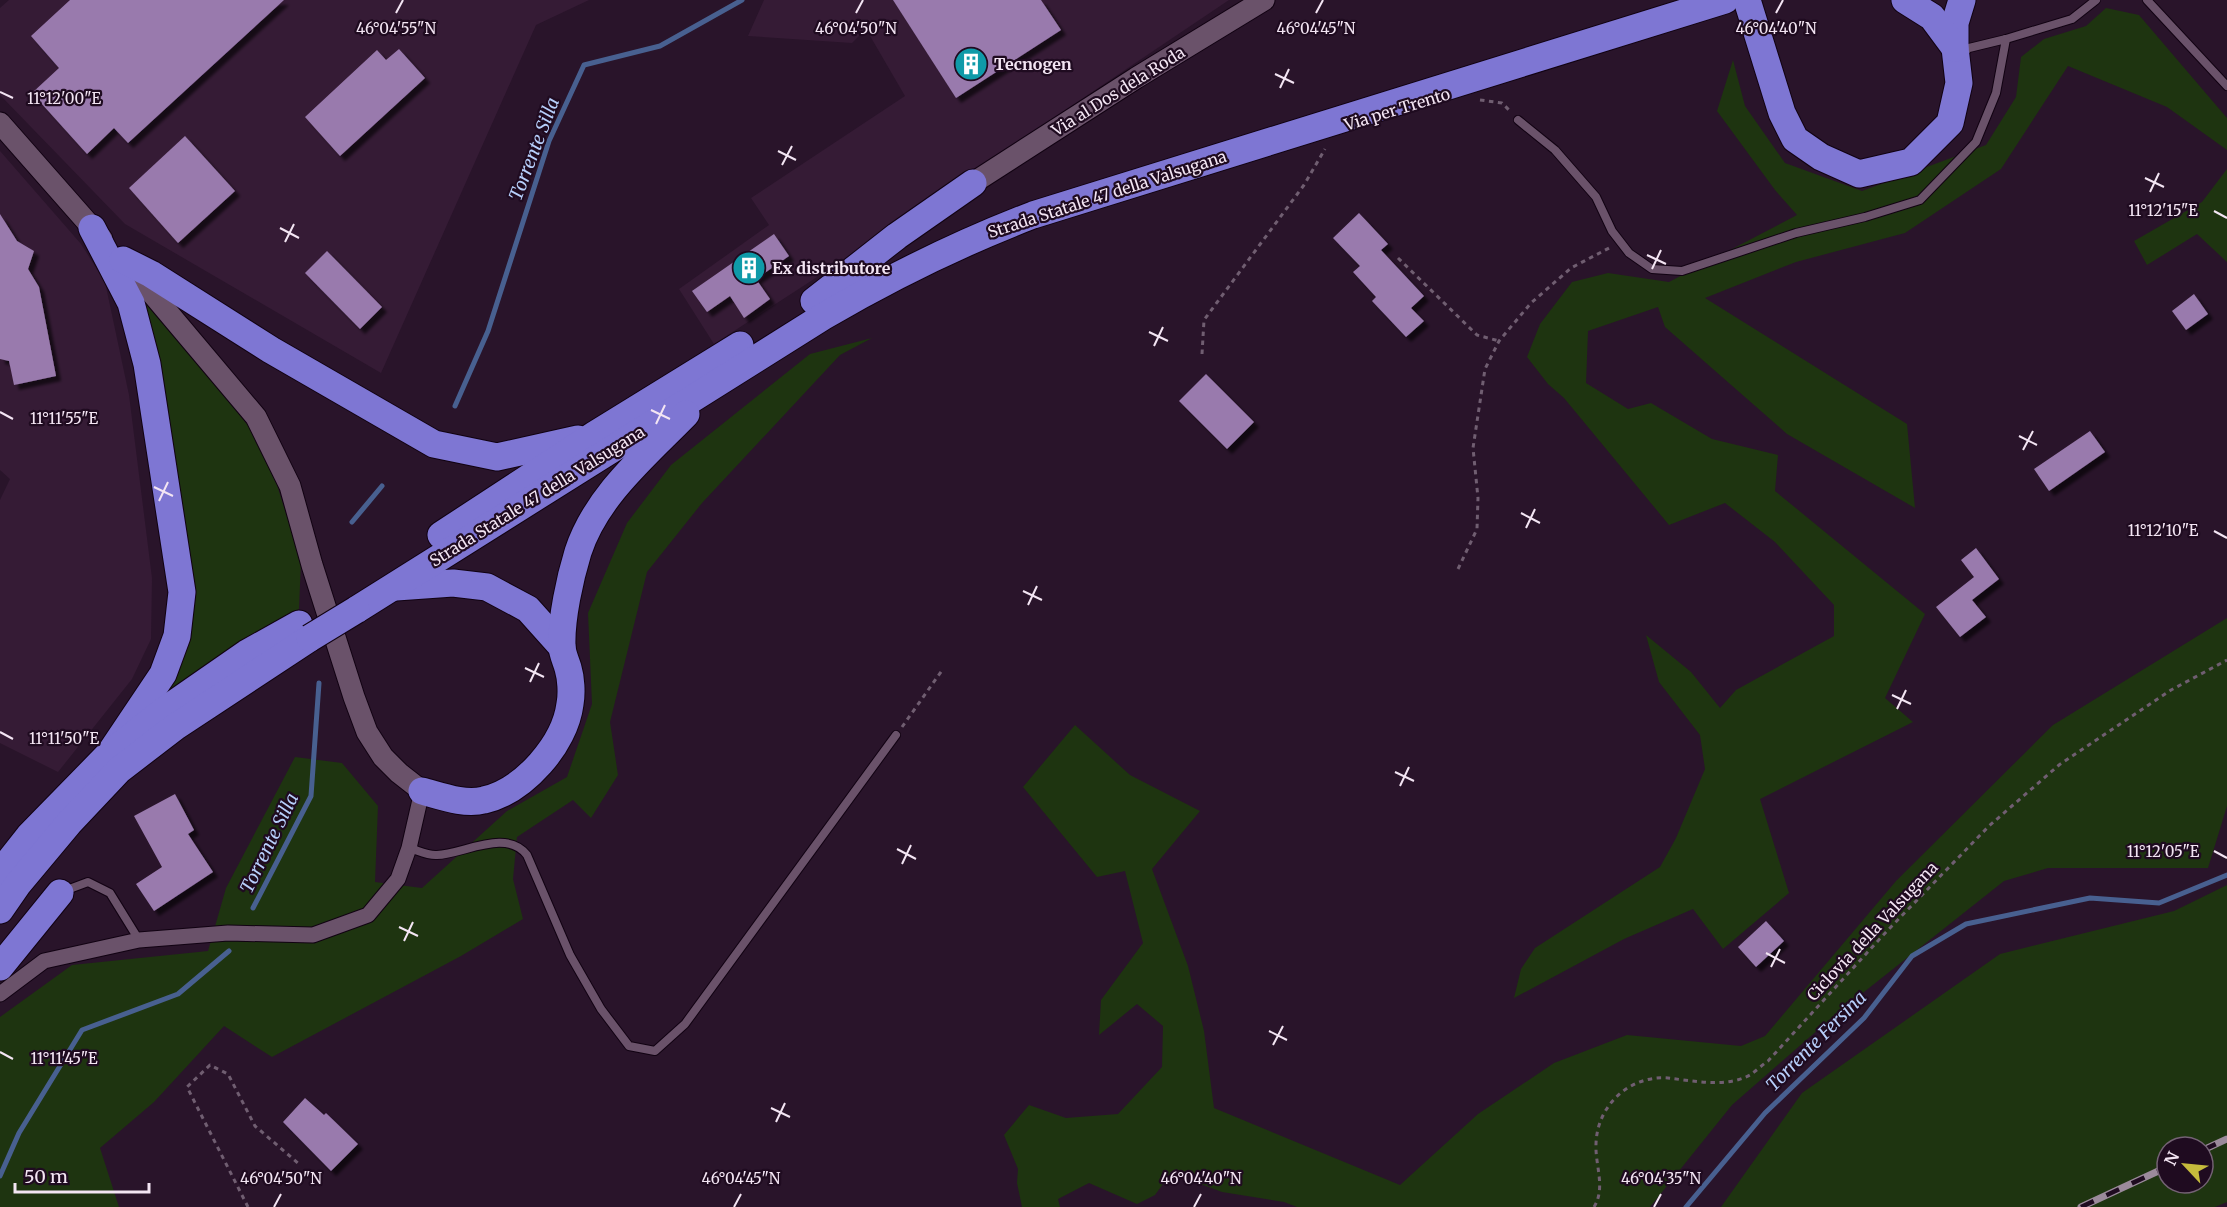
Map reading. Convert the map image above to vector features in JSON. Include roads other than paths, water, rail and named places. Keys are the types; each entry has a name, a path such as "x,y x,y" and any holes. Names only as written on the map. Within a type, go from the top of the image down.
{"highway":[{"name":"Strada Statale 47 della Valsugana","path":"0,910 18,884 69,823 119,770 305,631 350,603 594,435 814,301 929,238 1031,197 1687,0"},
{"name":"Strada Statale 47 della Valsugana","path":"350,603 392,587 721,379 877,285 981,235 1033,215 1725,0"},
{"path":"1747,0 1782,112 1795,139 1821,157 1859,174 1911,162 1950,123 1959,83 1955,23 1962,0"},
{"path":"1905,0 1932,17 1956,54"},
{"path":"814,301 897,236 973,183"},
{"path":"92,228 131,303 147,364 182,592 177,636 163,674 110,753"},
{"path":"123,260 151,274 271,350 435,444 497,457 594,435"},
{"path":"422,791 455,800 484,801 508,789 538,768 560,740 570,704 569,671 562,647 568,594 579,550 602,502 721,379"},
{"path":"392,587 453,583 487,587 528,609 562,647"},
{"name":"Strada Statale 47 della Valsugana","path":"0,873 29,836 110,753 162,712 248,653 305,631"},
{"path":"0,848 10,838 29,836"},
{"path":"0,967 60,893"}],"main road":[{"name":"Via al Dos dela Roda","path":"973,183 1136,78 1264,0"},
{"path":"0,123 123,260 256,417 290,486 312,565 367,732 383,757 422,791"}],"street":[{"path":"0,994 44,961 139,940 228,933 313,934 368,915 398,879 409,848 422,791"}],"lane":[{"path":"1956,54 1968,48 2072,19 2096,0"},
{"path":"2147,0 2227,86"},
{"path":"1518,120 1555,150 1596,197 1612,231 1629,253 1652,269 1682,271 1796,232 1865,218 1920,200 1976,142 1996,93 2006,39"},
{"path":"409,848 435,856 500,842 520,847 526,855 570,955 601,1009 629,1046 655,1051 686,1024 896,735"},
{"path":"60,893 88,882 110,893 139,940"}],"waterway":[{"name":"Torrente Silla","path":"455,406 488,331 549,141 584,65 660,46 742,0"},
{"name":"Torrente Silla","path":"352,522 382,486"},
{"name":"Torrente Silla","path":"253,908 311,796 319,683"},
{"name":"Torrente Fersina","path":"1686,1207 1765,1113 1864,1018 1912,956 1966,924 2090,898 2159,903 2227,875"},
{"name":"Torrente Silla","path":"0,1176 19,1133 82,1030 178,994 229,951"}],"railway":[{"path":"2215,1144 2227,1139"},
{"path":"2081,1207 2155,1173"}],"place":[{"name":"Tecnogen","path":"971,64"},
{"name":"Ex distributore","path":"749,268"}]}
